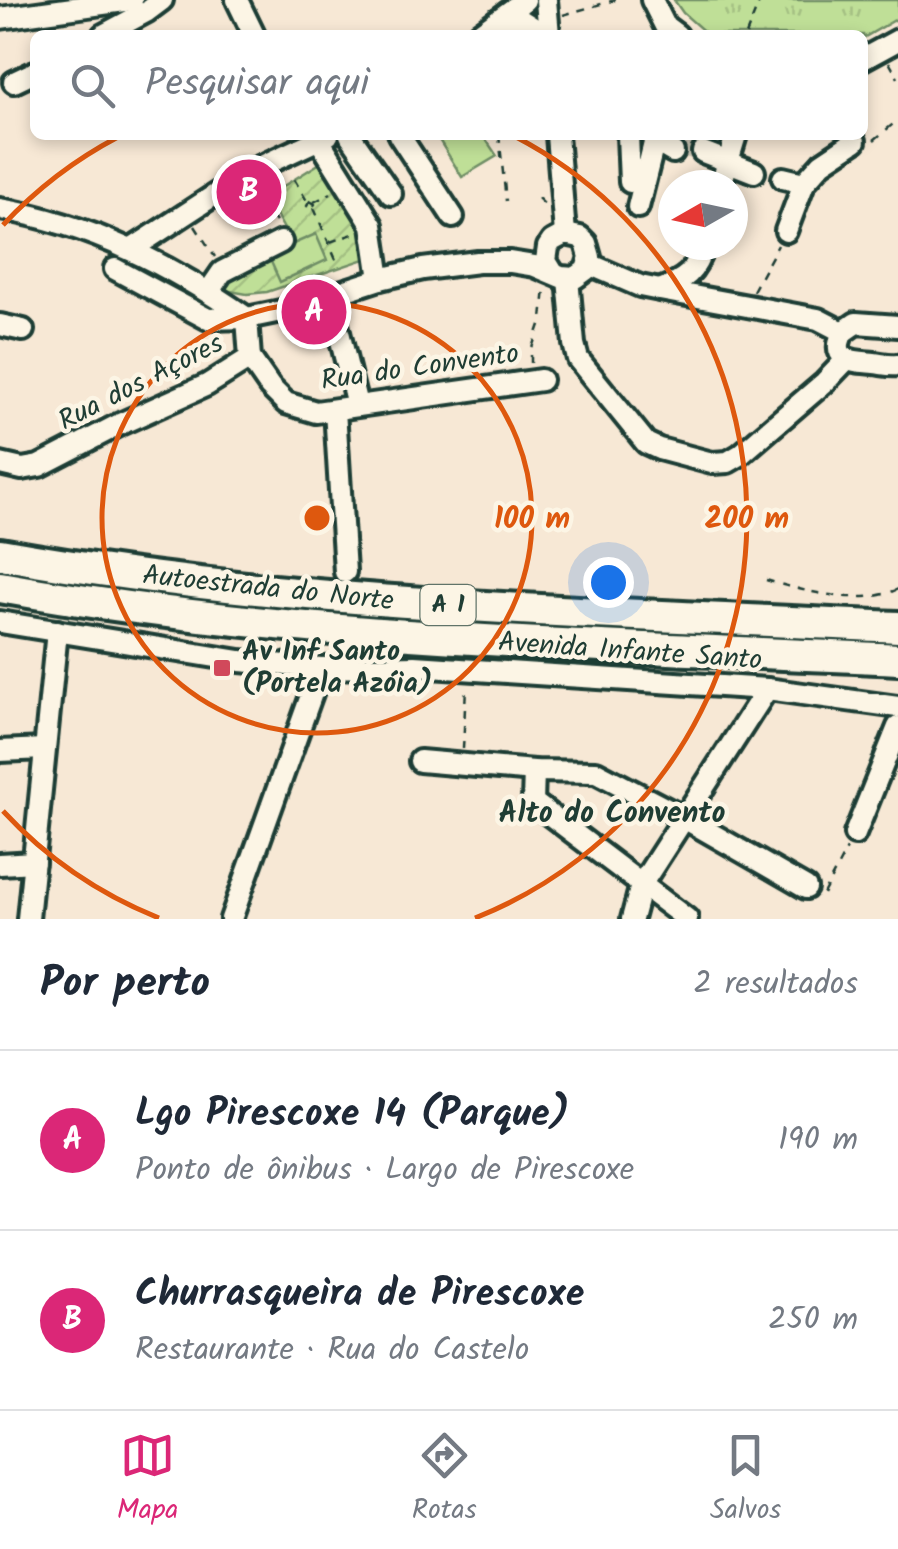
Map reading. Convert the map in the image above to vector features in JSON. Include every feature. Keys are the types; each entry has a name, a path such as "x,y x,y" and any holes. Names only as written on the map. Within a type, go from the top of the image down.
{"highway":[{"name":"Autoestrada do Norte","path":"0,554 92,571 386,602 898,627"},
{"name":"Autoestrada do Norte","path":"0,587 88,603 383,634 898,660"}],"street":[{"path":"0,18 132,0"},
{"path":"113,30 162,0"},
{"path":"237,0 252,30"},
{"path":"484,30 525,0"},
{"path":"652,0 671,30"},
{"path":"498,20 547,22"},
{"path":"868,56 898,40"},
{"path":"14,82 30,74"},
{"path":"132,249 246,174 315,140"},
{"path":"323,140 372,225 380,280"},
{"path":"353,140 391,194"},
{"path":"402,140 453,217"},
{"path":"557,140 565,234"},
{"path":"628,140 630,182"},
{"path":"712,158 731,140"},
{"path":"786,230 793,181 855,141"},
{"path":"638,207 665,143"},
{"path":"712,158 754,172"},
{"path":"712,158 716,170"},
{"path":"0,208 132,249 208,291 247,318"},
{"path":"114,269 208,319 247,318 281,312 423,269 510,262 558,275 581,275 590,257 586,242 573,234 552,241 546,262 558,275 578,359 640,437 659,449 712,463 728,462 740,454 847,360"},
{"path":"208,291 224,271 280,242"},
{"path":"660,290 685,279 697,260"},
{"path":"703,260 705,281 722,301"},
{"path":"589,264 640,286 818,319 843,332"},
{"path":"330,296 357,405"},
{"path":"247,318 250,358"},
{"path":"892,367 847,360 839,344 843,332 856,323 895,325"},
{"path":"0,326 23,330"},
{"name":"Rua do Convento","path":"250,358 270,388 286,403 316,412 536,381"},
{"name":"Rua dos Açores","path":"0,464 22,469 40,466 124,422 204,387 250,358"},
{"path":"335,410 345,572"},
{"name":"Avenida Infante Santo","path":"0,622 240,661 321,668 415,666 767,689 898,707"},
{"path":"28,919 57,631"},
{"path":"231,919 321,668"},
{"path":"632,919 641,885 767,689"},
{"path":"855,834 898,727"},
{"path":"0,750 44,749"},
{"path":"420,762 596,772 806,888"},
{"path":"534,770 533,802 687,919"},
{"path":"0,864 34,862"}],"path":[{"path":"547,22 615,0"},
{"path":"748,30 760,0"},
{"path":"855,141 869,145 898,120"},
{"path":"500,140 506,201"},
{"path":"246,174 284,235 280,242"},
{"path":"294,179 309,209 314,208"},
{"path":"308,202 342,188"},
{"path":"314,202 336,260"},
{"path":"187,213 224,271"},
{"path":"329,242 372,225"},
{"path":"746,306 786,230"},
{"path":"536,381 532,351 542,319 544,292 558,275"},
{"path":"766,580 827,594 876,596 898,588"},
{"path":"462,765 466,669"},
{"path":"806,888 822,896 855,834"}],"green space":[{"path":"674,0 898,0 898,18 868,35 868,30 702,30"},
{"path":"439,140 486,140 497,156 462,177"},
{"path":"325,160 366,229 371,257 267,292 224,290 228,275 288,236 266,197"},
{"path":"316,234 327,260 280,282 268,255"}],"tunnel":[{"path":"676,144 703,152"}],"place":[{"name":"Churrasqueira de Pirescoxe","path":"249,192"},
{"name":"Lgo Pirescoxe 14 (Parque)","path":"314,312"},
{"name":"Av Inf Santo (Portela Azóia)","path":"222,668"}],"district":[{"name":"Alto do Convento","path":"612,814"}]}
